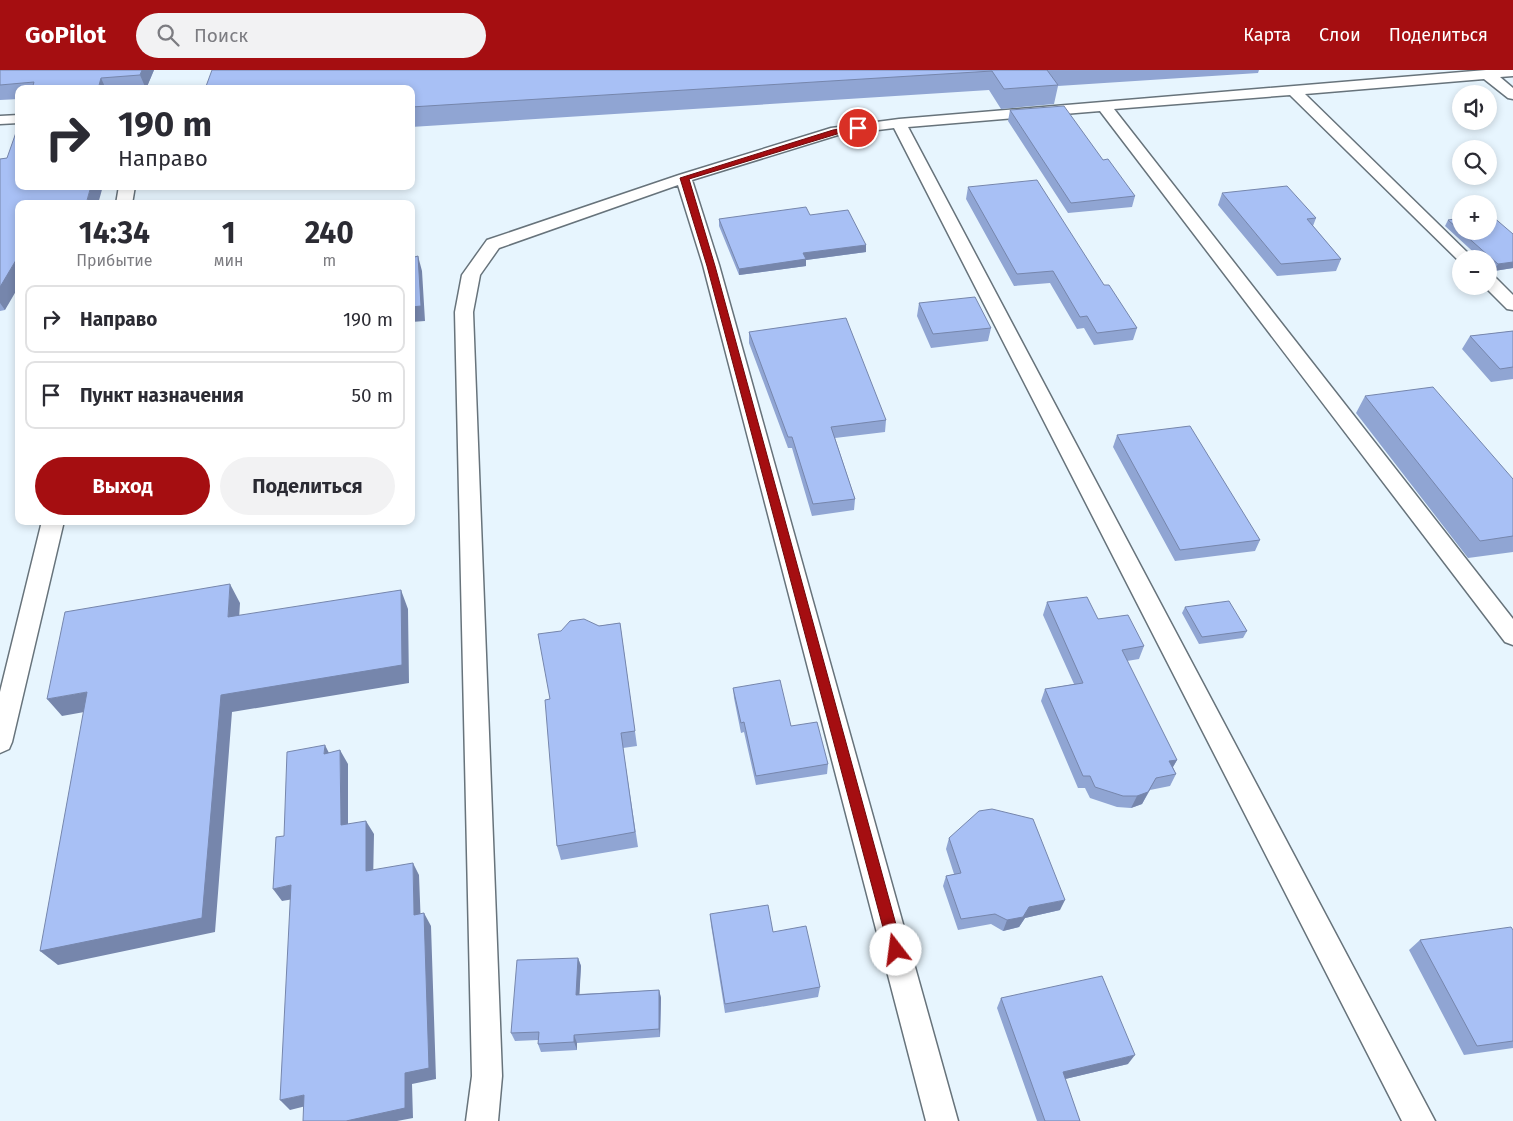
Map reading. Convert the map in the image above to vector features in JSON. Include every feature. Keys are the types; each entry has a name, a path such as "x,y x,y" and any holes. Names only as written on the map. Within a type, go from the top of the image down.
{"lane":[{"path":"482,1121 487,1076 464,312 471,275 494,244 684,178 836,132 899,123 1513,72"},
{"path":"1487,74 1513,95"},
{"path":"1293,90 1457,250"},
{"path":"1104,106 1513,636"},
{"path":"0,120 15,119"},
{"path":"899,123 1419,1121"},
{"path":"684,178 711,266 942,1121"},
{"path":"1497,289 1513,305"},
{"path":"0,742 52,525"}],"building":[{"path":"0,70 142,70 140,75 101,78 99,85 33,85 34,82 0,85"},
{"path":"212,70 1047,70 1058,85 1004,89 992,71 415,107 415,85 206,85"},
{"path":"1064,106 1103,160 1108,159 1135,196 1071,203 1010,110"},
{"path":"15,135 15,190 90,190 87,200 15,200 15,262 0,287 0,159 7,158"},
{"path":"1037,180 1104,285 1109,285 1137,328 1097,333 1087,316 1080,317 1053,271 1017,274 968,187"},
{"path":"1287,186 1316,218 1307,219 1341,259 1281,264 1222,193"},
{"path":"806,207 810,215 848,210 866,245 803,253 806,259 739,269 719,219"},
{"path":"1497,220 1513,234 1513,262 1498,264 1497,250 1482,250 1471,240 1497,240"},
{"path":"418,256 421,306 415,307 415,257"},
{"path":"975,297 991,328 933,334 919,303"},
{"path":"846,318 886,420 831,427 855,499 813,504 792,437 788,437 749,332"},
{"path":"1513,331 1513,367 1500,369 1470,336"},
{"path":"1433,387 1513,479 1513,536 1480,541 1365,396"},
{"path":"1190,426 1260,540 1180,550 1117,435"},
{"path":"230,584 228,617 401,590 402,665 221,695 202,918 40,951 87,692 47,699 65,612"},
{"path":"1087,597 1098,619 1128,615 1144,646 1122,650 1177,760 1169,761 1176,774 1156,778 1148,792 1137,796 1123,796 1095,787 1090,776 1083,776 1045,689 1083,683 1047,602"},
{"path":"1229,601 1247,631 1202,637 1185,607"},
{"path":"584,619 599,626 620,623 635,731 621,733 635,832 557,846 545,700 550,699 538,634 561,631 570,621"},
{"path":"780,680 791,726 817,722 828,764 756,776 744,722 741,723 733,688"},
{"path":"325,745 324,754 340,750 341,825 366,821 366,871 413,863 414,915 424,913 429,1068 405,1073 405,1108 346,1121 303,1121 304,1095 280,1100 291,885 273,889 276,837 284,836 287,752"},
{"path":"992,809 1033,819 1065,900 1029,907 1023,917 1007,920 995,914 961,919 946,876 961,873 949,838 979,811"},
{"path":"768,905 773,932 806,926 820,987 725,1004 710,914"},
{"path":"1511,927 1513,930 1513,1041 1477,1046 1420,940"},
{"path":"578,958 576,995 659,990 659,1029 574,1035 574,1042 538,1044 539,1032 511,1033 517,960"},
{"path":"1102,976 1135,1055 1063,1072 1080,1121 1045,1121 1001,998"}],"route":[{"path":"858,128 836,132 684,178 711,266 896,950"}]}
